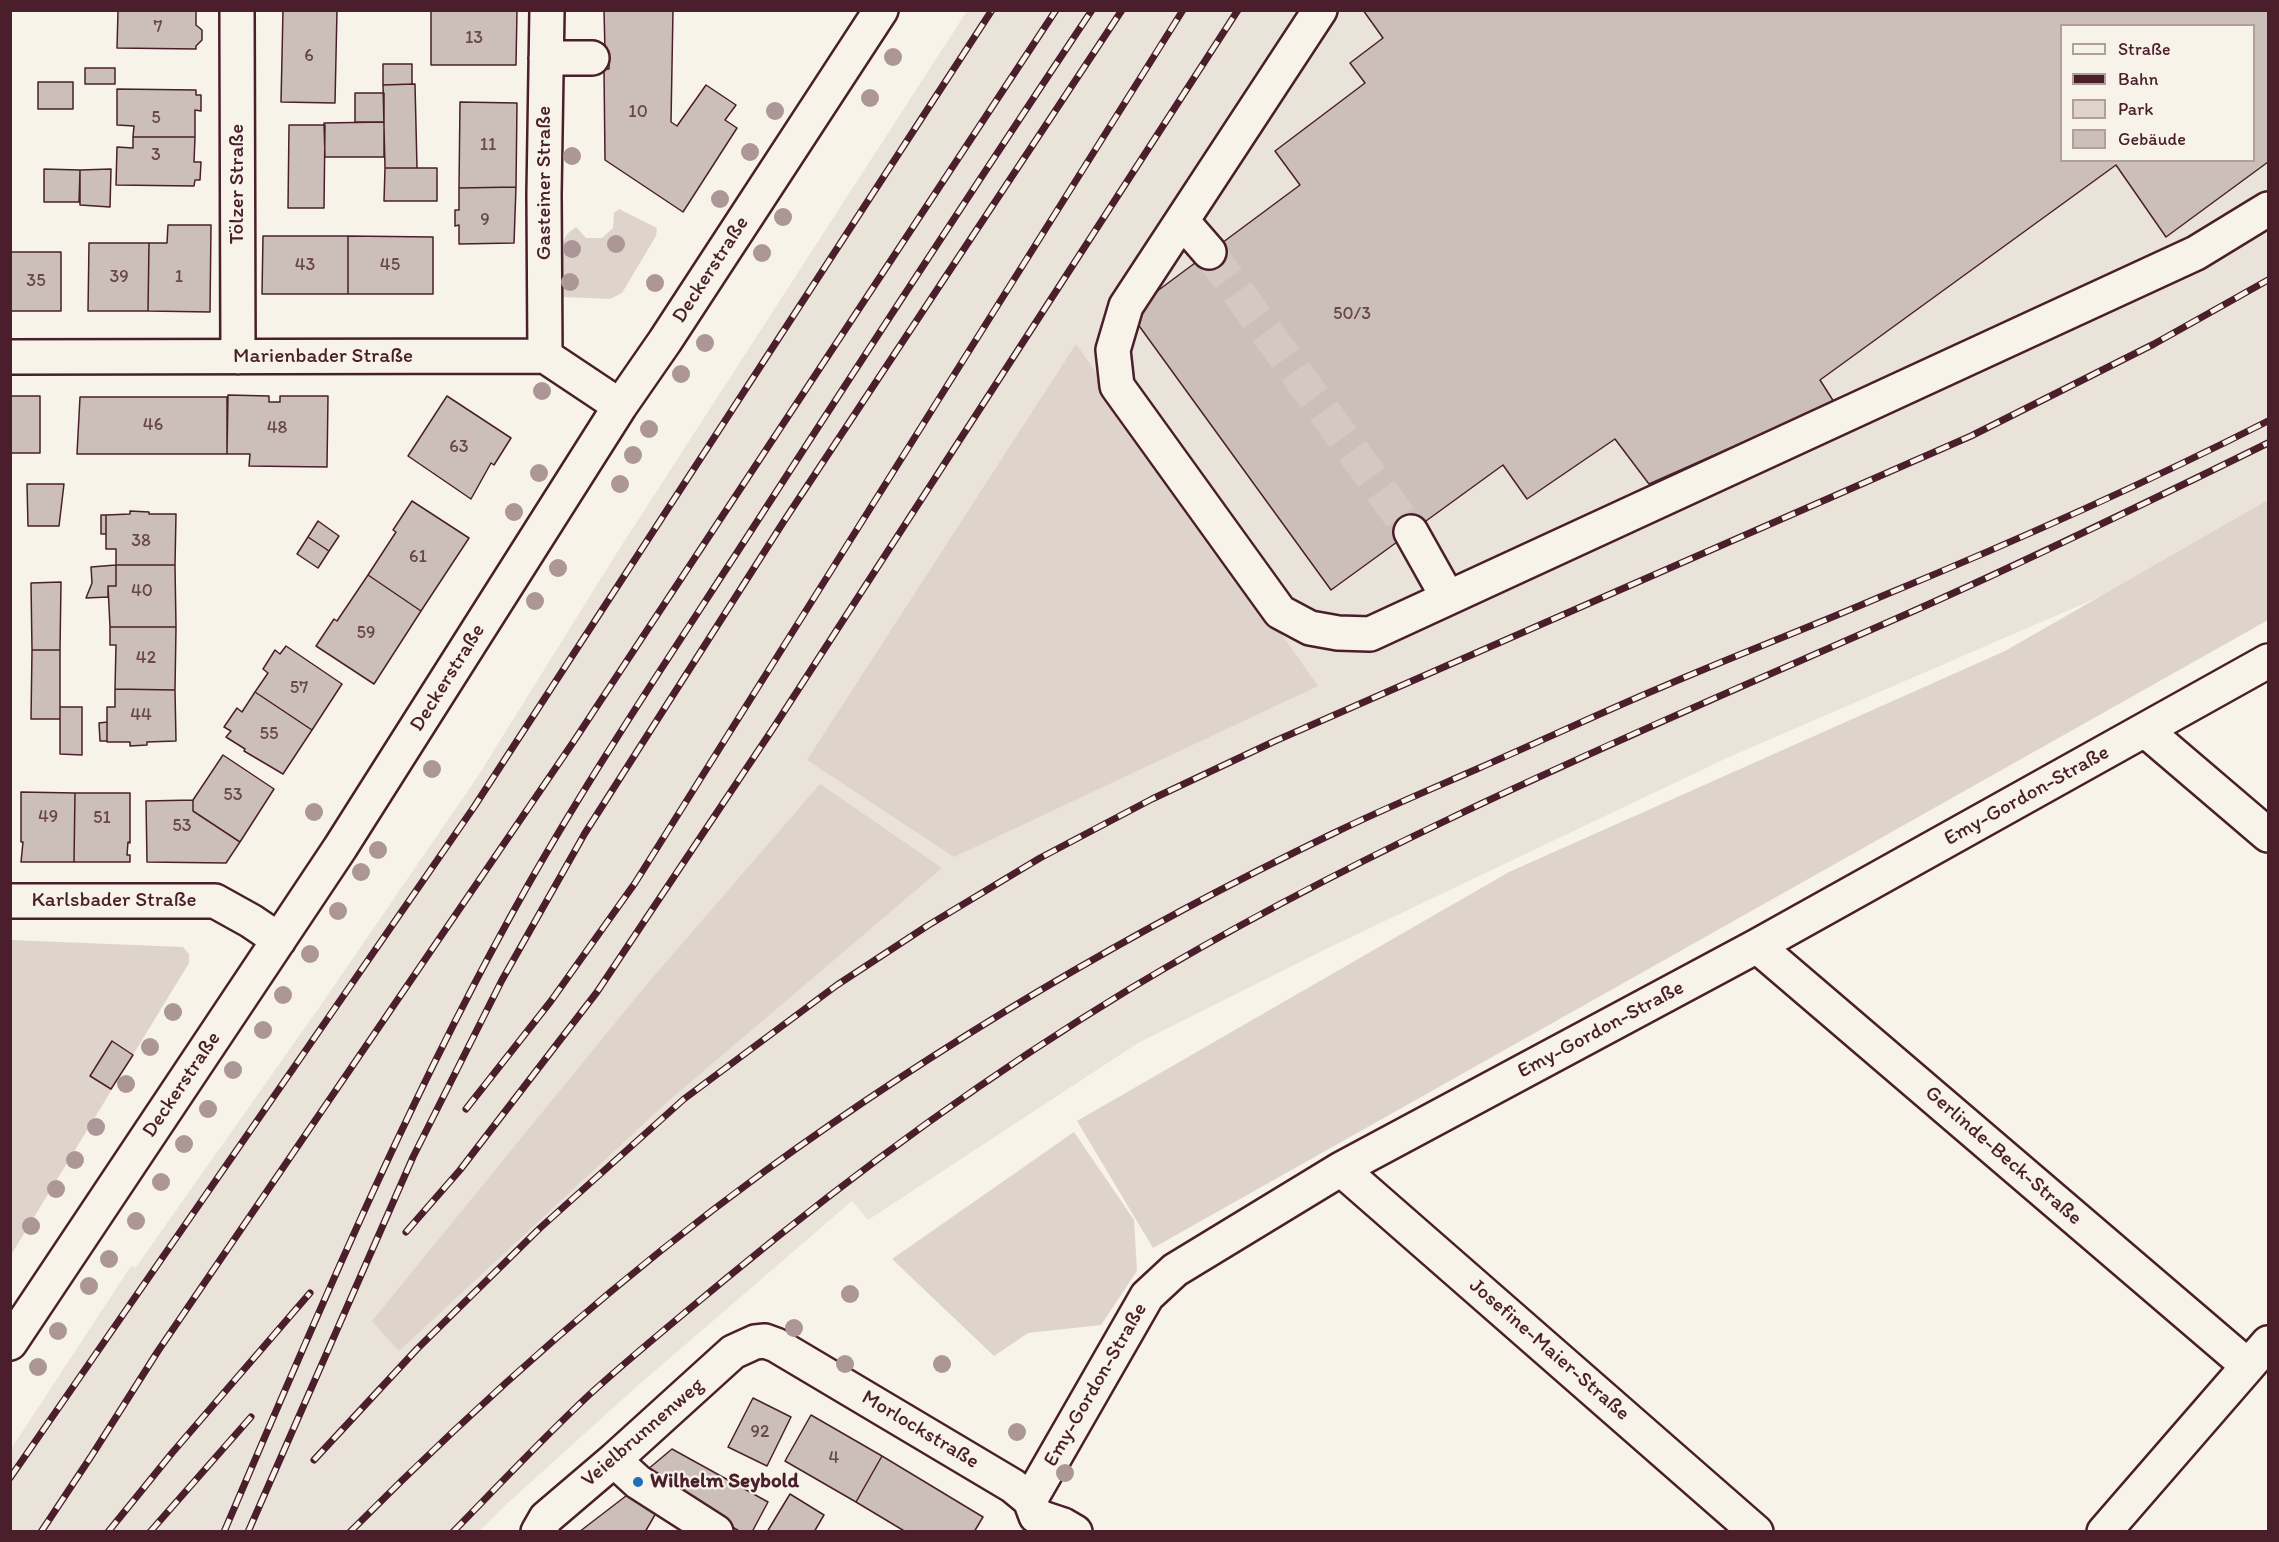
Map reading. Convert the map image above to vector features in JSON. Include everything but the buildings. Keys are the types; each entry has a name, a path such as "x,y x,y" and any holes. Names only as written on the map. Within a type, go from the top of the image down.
{"street":[{"name":"Tölzer Straße","path":"237,10 238,357"},
{"name":"Gasteiner Straße","path":"545,356 544,194 547,10"},
{"name":"Deckerstraße","path":"10,1343 279,940 620,406 665,341 881,10"},
{"path":"1320,10 1126,306 1113,350 1117,386 1280,612 1310,628 1338,633 1370,634 2196,253 2268,209"},
{"path":"546,58 592,57"},
{"path":"1182,221 1209,252"},
{"name":"Marienbader Straße","path":"10,357 545,356"},
{"path":"545,356 620,406"},
{"path":"1411,532 1448,598"},
{"name":"Emy-Gordon-Straße","path":"1032,1516 1147,1296 1175,1270 1341,1169 1757,946 2268,661"},
{"path":"2145,730 2268,836"},
{"name":"Karlsbader Straße","path":"10,901 215,901 279,940"},
{"name":"Gerlinde-Beck-Straße","path":"1757,946 2258,1354"},
{"name":"Josefine-Maier-Straße","path":"1341,1169 1756,1532"},
{"name":"Morlockstraße","path":"755,1342 765,1341 776,1345 1013,1485 1032,1516 1064,1525 1075,1532"},
{"name":"Veielbrunnenweg","path":"538,1532 546,1518 733,1352 755,1342"},
{"path":"2104,1532 2258,1354"},
{"path":"614,1460 638,1482 716,1532"}],"shaded area":[{"path":"967,11 2268,11 2268,524 1729,757 1328,948 1138,1043 868,1220 852,1201 635,1388 479,1531 11,1532 11,1449 131,1266 136,1267 316,1012 478,776 618,551"}],"green space":[{"path":"619,209 657,228 656,236 622,293 610,299 562,297 562,244 567,234 576,227 586,238 602,238 613,228 614,213"},
{"path":"1076,344 1318,686 954,857 807,760"},
{"path":"2268,500 2268,620 1153,1248 1077,1121 1509,872 2005,651"},
{"path":"820,784 942,868 666,1103 399,1351 372,1321 642,990"},
{"path":"11,940 183,947 189,954 189,963 11,1255"},
{"path":"1074,1132 1134,1220 1137,1271 1101,1325 1028,1333 994,1356 892,1259"}],"tunnel":[{"path":"1209,252 1411,532"}],"railway":[{"path":"10,1478 474,807 992,10"},
{"path":"41,1532 158,1351 574,741 1056,10"},
{"path":"224,1532 367,1204 405,1123 485,963 528,885 636,708 1092,10"},
{"path":"248,1532 413,1157 502,980 585,833 784,521 1122,10"},
{"path":"466,1109 551,1001 635,883 1183,10"},
{"path":"406,1232 460,1170 597,992 774,727 1238,10"},
{"path":"314,1460 417,1349 540,1228 684,1099 837,985 927,926 1040,858 1152,799 1275,741 1971,436 2154,344 2268,280"},
{"path":"350,1532 448,1436 550,1343 710,1212 901,1077 1042,989 1186,908 1369,816 1639,697 2027,534 2124,491 2268,421"},
{"path":"453,1532 589,1395 776,1238 873,1162 973,1090 1128,990 1315,885 1411,837 1508,791 1993,575 2268,443"},
{"path":"108,1532 172,1453 310,1293"},
{"path":"150,1532 251,1417"}],"place":[{"name":"Wilhelm Seybold","path":"638,1482"}]}
